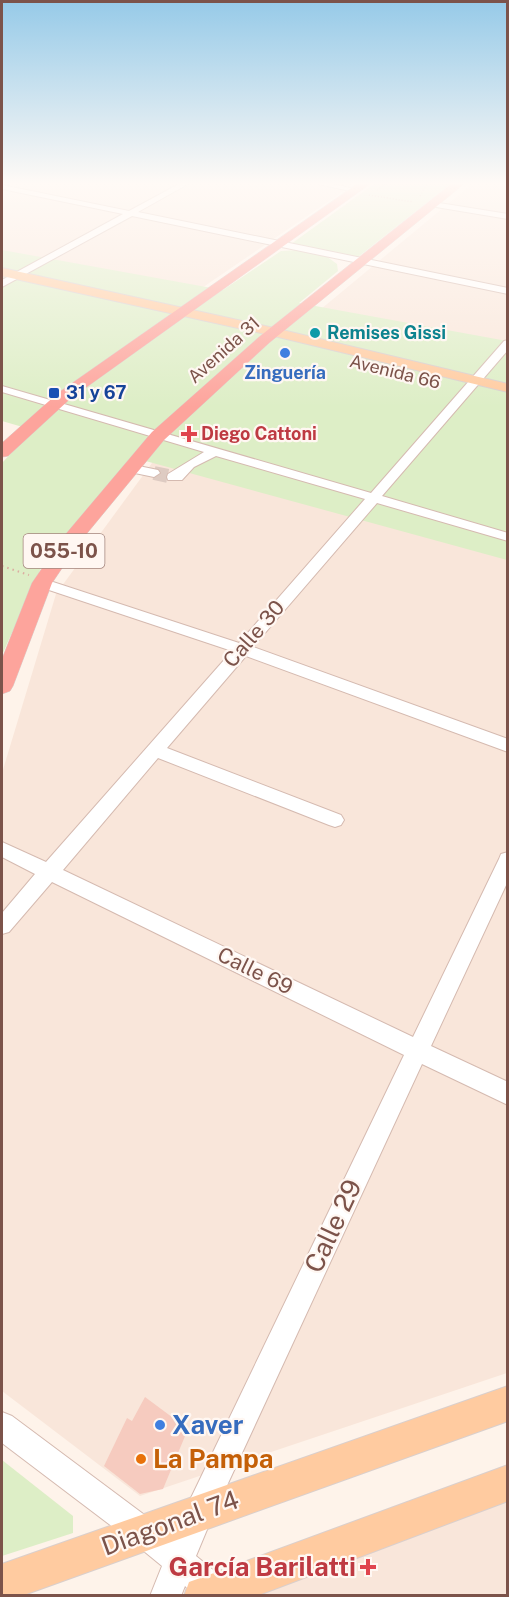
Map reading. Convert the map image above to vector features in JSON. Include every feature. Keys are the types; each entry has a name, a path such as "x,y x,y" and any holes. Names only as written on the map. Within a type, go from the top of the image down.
{"highway":[{"path":"2,452 53,404 257,259"},
{"name":"Avenida 31","path":"158,436 269,336 365,259"},
{"name":"055-10","path":"2,686 43,581 72,539 158,436"}],"main road":[{"name":"Avenida 66","path":"2,272 181,313 188,319 269,336 471,385 507,399"},
{"name":"Avenida 66","path":"471,385 507,388"},
{"name":"Diagonal 74","path":"2,1583 507,1403"},
{"path":"212,1594 507,1484"}],"street":[{"path":"2,284 47,259"},
{"path":"350,259 507,291"},
{"name":"Calle 30","path":"2,926 507,343"},
{"path":"2,389 507,537"},
{"path":"173,477 177,477 191,465 215,451"},
{"path":"129,468 154,473"},
{"path":"43,581 242,649 507,746"},
{"path":"154,750 335,820"},
{"name":"Calle 69","path":"2,849 507,1094"},
{"name":"Calle 29","path":"165,1596 199,1512 507,860"},
{"path":"2,1426 145,1532 180,1561 212,1594"}],"path":[{"path":"2,566 43,581"}],"shaded area":[{"path":"2,259 245,259 177,305 2,268"},
{"path":"382,259 507,259 507,380 297,329"},
{"path":"507,403 507,1373 140,1496 2,1391 2,773 56,594 166,444"},
{"path":"507,1499 507,1595 243,1595"}],"green space":[{"path":"2,259 49,259 223,290 270,259 329,259 337,264 338,271 299,303 507,341 507,560 131,457 41,568 2,655 2,463 33,430 2,421"},
{"path":"2,1460 73,1516 73,1533 2,1556"}],"building":[{"name":"La Pampa","path":"145,1397 188,1429 163,1489 140,1494 104,1466 127,1418 132,1421"}],"tunnel":[{"path":"154,473 173,477"}],"place":[{"name":"Remises Gissi","path":"315,333"},
{"name":"Zinguería","path":"285,353"},
{"name":"31 y 67","path":"54,393"},
{"name":"Diego Cattoni","path":"189,434"},
{"name":"Xaver","path":"160,1425"},
{"name":"La Pampa","path":"141,1459"},
{"name":"García Barilatti","path":"368,1567"}]}
